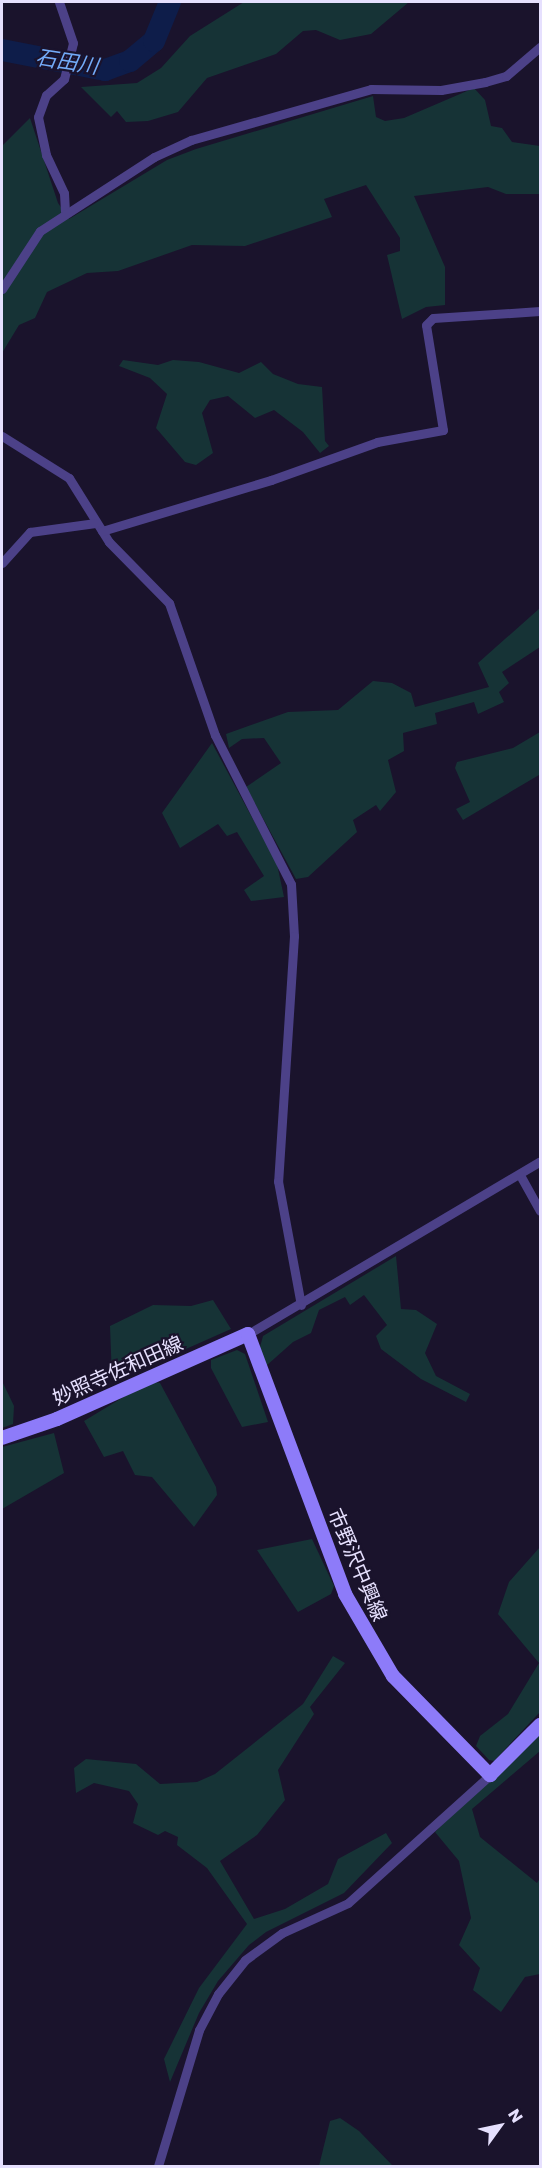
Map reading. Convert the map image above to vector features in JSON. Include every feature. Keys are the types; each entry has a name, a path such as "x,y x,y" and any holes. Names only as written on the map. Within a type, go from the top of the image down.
{"main road":[{"name":"妙照寺佐和田線","path":"2,1438 57,1419 248,1334"},
{"name":"市野沢中興線","path":"248,1334 289,1452 363,1632 393,1676 490,1775"},
{"path":"490,1775 540,1725"}],"street":[{"path":"59,2 73,43 64,79 46,95 38,117 46,155 64,193 65,211"},
{"path":"2,289 40,231 65,211 154,157 192,140 371,89 441,90 485,82 506,76 540,47"},
{"path":"2,563 30,532 98,527 271,480 376,442 443,430 426,325 433,318 540,311"},
{"path":"2,436 69,478 98,527 169,603 215,735 291,884 294,936 278,1181 300,1305"},
{"path":"248,1334 520,1175 540,1161"},
{"path":"520,1175 540,1211"},
{"path":"158,2166 199,2030 218,1994 244,1960 282,1933 348,1903 490,1775"}],"green space":[{"path":"244,2 409,2 371,34 340,40 316,30 303,31 276,54 207,78 178,112 148,121 126,122 117,111 111,117 81,87 137,83 161,68 190,36"},
{"path":"474,88 485,100 491,126 502,128 512,142 540,146 540,194 506,194 488,187 414,196 445,267 445,305 426,307 402,319 387,255 400,251 400,238 366,185 324,199 332,217 245,246 192,245 118,271 87,273 47,292 35,318 19,325 2,353 2,146 30,118 58,203 69,219 167,160 196,149 373,96 376,117 385,121 404,118"},
{"path":"123,360 158,365 173,360 199,362 239,373 261,362 273,374 298,384 322,387 325,441 329,446 320,453 303,432 274,410 255,418 228,396 210,400 202,413 213,453 196,465 185,462 156,428 167,394 150,378 119,366"},
{"path":"540,608 540,647 502,672 509,683 499,692 504,702 478,714 474,702 435,713 437,724 403,733 404,751 388,760 396,792 380,811 376,805 353,820 357,832 308,877 296,879 246,787 281,763 264,738 242,739 229,748 226,734 288,712 338,710 373,681 392,683 411,693 415,707 489,687 478,663"},
{"path":"540,732 539,775 463,820 456,809 470,802 455,768 457,762 513,748"},
{"path":"212,743 277,864 284,897 251,901 244,890 264,876 237,832 227,836 218,824 180,848 162,813"},
{"path":"396,1256 401,1309 416,1310 437,1324 425,1353 436,1376 470,1394 466,1402 421,1379 381,1349 376,1336 387,1325 364,1295 350,1305 345,1297 319,1310 311,1333 293,1342 266,1366 260,1347 263,1336"},
{"path":"213,1300 231,1329 143,1368 137,1362 112,1379 110,1326 153,1305 191,1306"},
{"path":"237,1350 245,1354 268,1422 242,1427 211,1368 211,1360"},
{"path":"2,1381 14,1406 13,1424 2,1428"},
{"path":"150,1381 160,1383 216,1487 217,1495 194,1527 152,1477 135,1475 123,1451 104,1457 84,1421"},
{"path":"54,1433 64,1473 2,1509 2,1447"},
{"path":"312,1539 334,1586 331,1594 298,1612 257,1550"},
{"path":"540,1547 540,1712 494,1761 489,1760 476,1746 480,1736 508,1714 539,1663 498,1614 509,1582"},
{"path":"333,1656 345,1663 310,1707 314,1714 278,1770 285,1800 257,1835 220,1861 254,1919 285,1909 328,1884 338,1859 386,1833 392,1843 344,1893 266,1932 249,1945 218,1981 199,2013 170,2082 164,2059 199,1988 247,1924 207,1868 177,1845 178,1837 165,1831 158,1835 133,1823 138,1804 129,1791 94,1783 76,1793 74,1768 86,1759 136,1764 160,1784 197,1782 215,1774 303,1704"},
{"path":"540,1728 540,1751 472,1809 480,1837 537,1883 540,1878 540,1974 525,1977 501,2012 473,1990 480,1968 459,1945 471,1918 459,1861 435,1832"},
{"path":"340,2118 359,2131 393,2166 319,2166 330,2121"}],"waterway":[{"name":"石田川","path":"2,50 105,70 130,61 154,41 170,2"}]}
